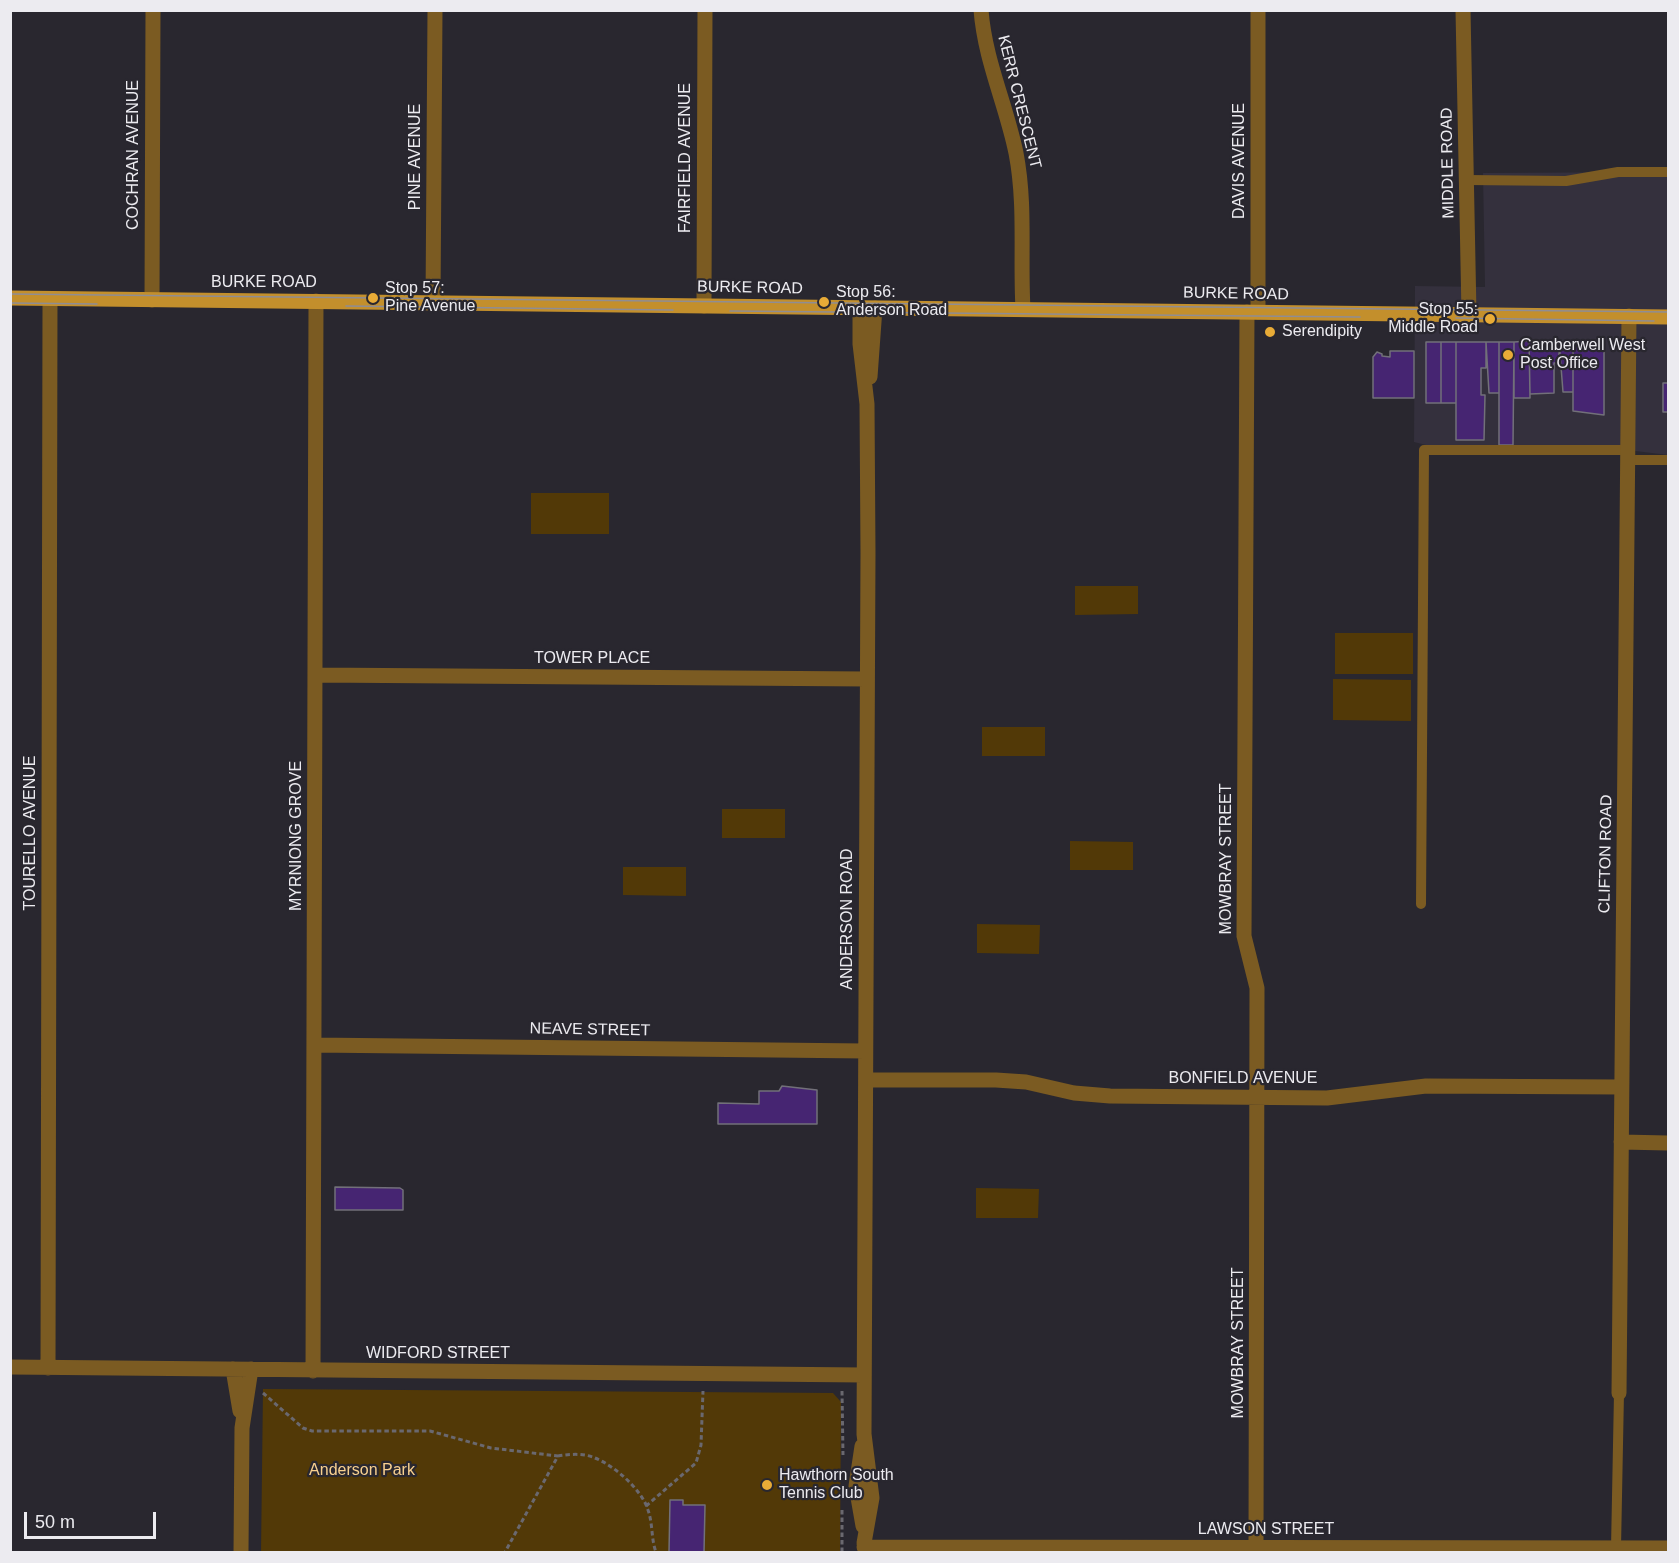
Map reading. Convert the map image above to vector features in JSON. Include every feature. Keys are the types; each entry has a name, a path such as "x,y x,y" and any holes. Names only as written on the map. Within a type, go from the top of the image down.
{"main road":[{"name":"BURKE ROAD","path":"10,298 1668,317"}],"street":[{"name":"COCHRAN AVENUE","path":"152,300 153,10"},
{"name":"PINE AVENUE","path":"433,303 435,10"},
{"name":"FAIRFIELD AVENUE","path":"704,306 705,10"},
{"name":"KERR CRESCENT","path":"981,10 987,55 1010,130 1019,175 1023,309"},
{"name":"DAVIS AVENUE","path":"1252,312 1258,10"},
{"name":"MIDDLE ROAD","path":"1463,10 1469,314"},
{"name":"TOURELLO AVENUE","path":"48,1368 50,298"},
{"name":"MYRNIONG GROVE","path":"313,1371 316,302"},
{"name":"ANDERSON ROAD","path":"864,1548 856,1486 864,1434 867,308"},
{"name":"MOWBRAY STREET","path":"1252,312 1244,936 1257,988 1256,1548"},
{"name":"CLIFTON ROAD","path":"1619,1393 1629,316"},
{"name":"TOWER PLACE","path":"316,675 867,679"},
{"name":"NEAVE STREET","path":"314,1045 866,1051"},
{"name":"BONFIELD AVENUE","path":"866,1080 996,1080 1026,1082 1090,1095 1258,1097 1342,1097 1419,1086 1621,1087"},
{"path":"1621,1142 1668,1143"},
{"name":"WIDFORD STREET","path":"10,1367 864,1375"},
{"path":"234,1369 242,1428 241,1552"},
{"path":"242,1428 251,1369"},
{"name":"LAWSON STREET","path":"864,1548 1175,1551 1256,1548 1481,1551 1668,1548"}],"lane":[{"path":"1467,180 1566,181 1618,172 1668,172"},
{"path":"1421,904 1424,450 1628,455 1668,460"},
{"path":"1616,1548 1619,1393"}],"path":[{"path":"260,1386 260,1392 303,1428 312,1431 430,1431 491,1448 558,1456 575,1454 594,1457 611,1467 640,1494 646,1506 656,1552"},
{"path":"692,1391 715,1391"},
{"path":"646,1506 696,1463 701,1445 703,1391"},
{"path":"832,1391 843,1391 843,1460"},
{"path":"505,1552 558,1456"},
{"path":"842,1506 842,1552"}],"shaded area":[{"path":"1668,172 1668,455 1603,447 1426,445 1414,442 1415,286 1485,287 1483,173"}],"green space":[{"path":"531,493 609,493 609,534 531,534"},
{"path":"1075,586 1138,586 1138,614 1075,615"},
{"path":"1335,633 1413,633 1413,674 1335,674"},
{"path":"1333,679 1411,680 1411,721 1333,720"},
{"path":"982,727 1045,727 1045,756 982,756"},
{"path":"722,809 785,809 785,838 722,838"},
{"path":"1070,841 1133,842 1133,870 1070,870"},
{"path":"623,867 686,867 686,896 623,895"},
{"path":"977,924 1040,925 1039,954 977,953"},
{"path":"976,1188 1039,1189 1038,1218 976,1218"},
{"name":"Anderson Park","path":"263,1389 833,1393 841,1402 840,1552 261,1552"}],"building":[{"path":"1529,341 1530,398 1514,398 1514,342"},
{"path":"1529,341 1559,341 1559,363 1554,363 1554,393 1530,394"},
{"path":"1559,341 1573,341 1573,392 1563,392"},
{"path":"1573,341 1589,341 1588,345 1600,345 1604,350 1604,415 1573,411"},
{"path":"1426,342 1441,342 1441,403 1426,403"},
{"path":"1441,342 1456,342 1456,403 1441,403"},
{"path":"1456,342 1486,342 1486,368 1481,368 1481,395 1485,395 1484,440 1456,440"},
{"path":"1486,342 1499,342 1499,393 1489,393"},
{"path":"1499,342 1514,342 1513,445 1499,445"},
{"path":"1390,351 1414,351 1414,398 1373,398 1373,357 1377,352 1382,356 1390,357"},
{"path":"1663,383 1668,383 1668,412 1663,412"},
{"path":"782,1086 817,1090 817,1124 718,1124 718,1103 759,1104 759,1091 779,1091"},
{"path":"335,1187 400,1188 403,1190 403,1210 335,1210"},
{"path":"670,1500 683,1500 683,1505 705,1505 704,1552 669,1552"}],"tram line":[{"path":"10,294 1668,312"},
{"path":"10,303 97,304"},
{"path":"346,306 673,310"},
{"path":"730,311 1360,317"},
{"path":"1456,318 1654,321"}],"place":[{"name":"Stop 57: Pine Avenue","path":"373,298"},
{"name":"Stop 56: Anderson Road","path":"824,302"},
{"name":"Stop 55: Middle Road","path":"1490,319"},
{"name":"Serendipity","path":"1270,332"},
{"name":"Camberwell West Post Office","path":"1508,355"},
{"name":"Hawthorn South Tennis Club","path":"767,1485"}]}
